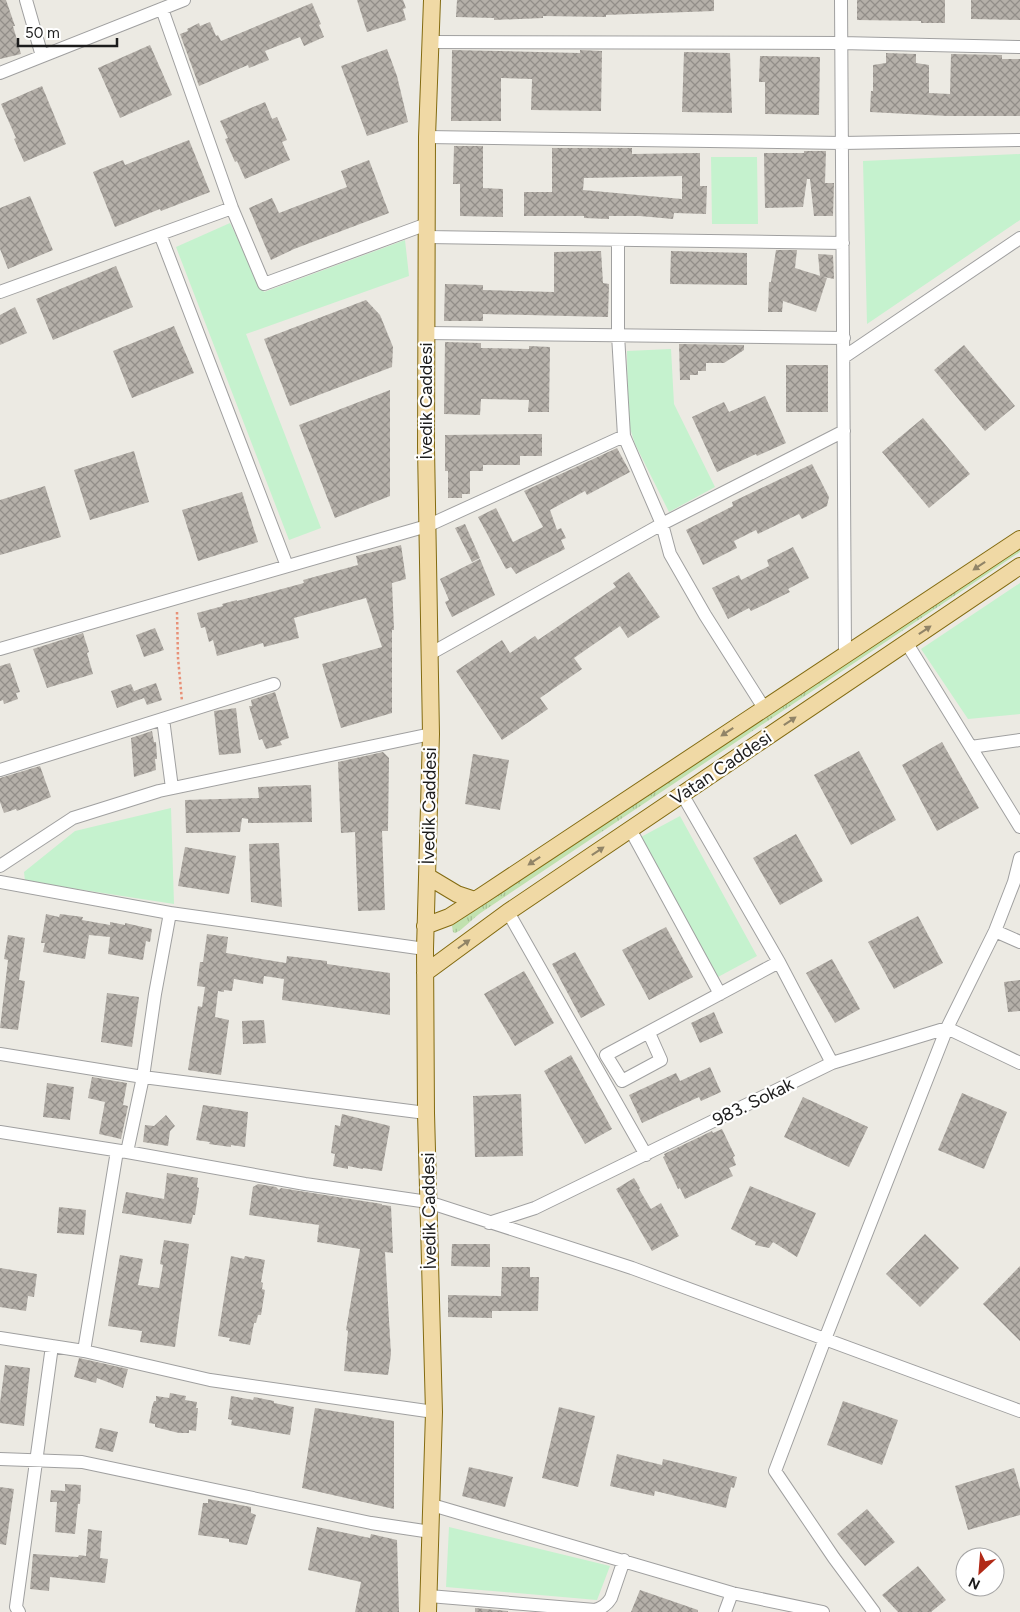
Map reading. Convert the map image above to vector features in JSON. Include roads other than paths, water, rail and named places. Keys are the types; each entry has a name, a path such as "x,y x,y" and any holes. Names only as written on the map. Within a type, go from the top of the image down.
{"main road":[{"name":"İvedik Caddesi","path":"429,1604 434,1412 426,1113 425,926 431,734 428,655 426,333 427,137 432,0"},
{"name":"Vatan Caddesi","path":"425,926 449,917 1020,539"},
{"name":"Vatan Caddesi","path":"425,974 508,912 1020,566"},
{"path":"427,876 450,890 475,900"}],"street":[{"path":"26,0 42,56"},
{"path":"0,73 184,0"},
{"path":"841,0 845,654"},
{"path":"162,9 232,208 264,284 427,231 618,240 843,243"},
{"path":"430,42 841,43 1020,48"},
{"path":"427,137 842,143 1020,140"},
{"path":"0,292 232,208"},
{"path":"160,234 287,566"},
{"path":"844,357 1020,238"},
{"path":"618,240 618,335 624,436 662,524 670,554 705,615 764,708"},
{"path":"426,333 844,338"},
{"path":"428,655 662,524 844,431"},
{"path":"0,649 427,526 624,436"},
{"path":"906,642 1020,827"},
{"path":"0,770 274,684"},
{"path":"163,719 172,788"},
{"path":"0,866 73,818 172,788 431,734"},
{"path":"971,747 1020,740"},
{"path":"682,794 779,962 832,1063"},
{"path":"630,829 720,994"},
{"path":"871,1611 775,1471 948,1028 995,931 1014,882 1020,858"},
{"path":"0,882 170,914 425,949"},
{"path":"508,912 646,1155"},
{"path":"84,1351 122,1152 143,1077 155,994 170,914"},
{"path":"995,931 1020,942"},
{"path":"649,1033 779,962"},
{"path":"948,1028 1020,1063"},
{"name":"983. Sokak","path":"489,1223 535,1208 832,1063 948,1028"},
{"path":"0,1054 143,1077 426,1113"},
{"path":"0,1132 305,1184 428,1202 632,1268 1020,1410"},
{"path":"0,1338 84,1351 210,1380 434,1412"},
{"path":"19,1612 16,1607 52,1346"},
{"path":"0,1459 82,1462 372,1524 431,1532"},
{"path":"432,1505 732,1593 823,1612"},
{"path":"429,1604 595,1610 604,1606 611,1598 624,1560"},
{"path":"725,1612 732,1593"}]}
